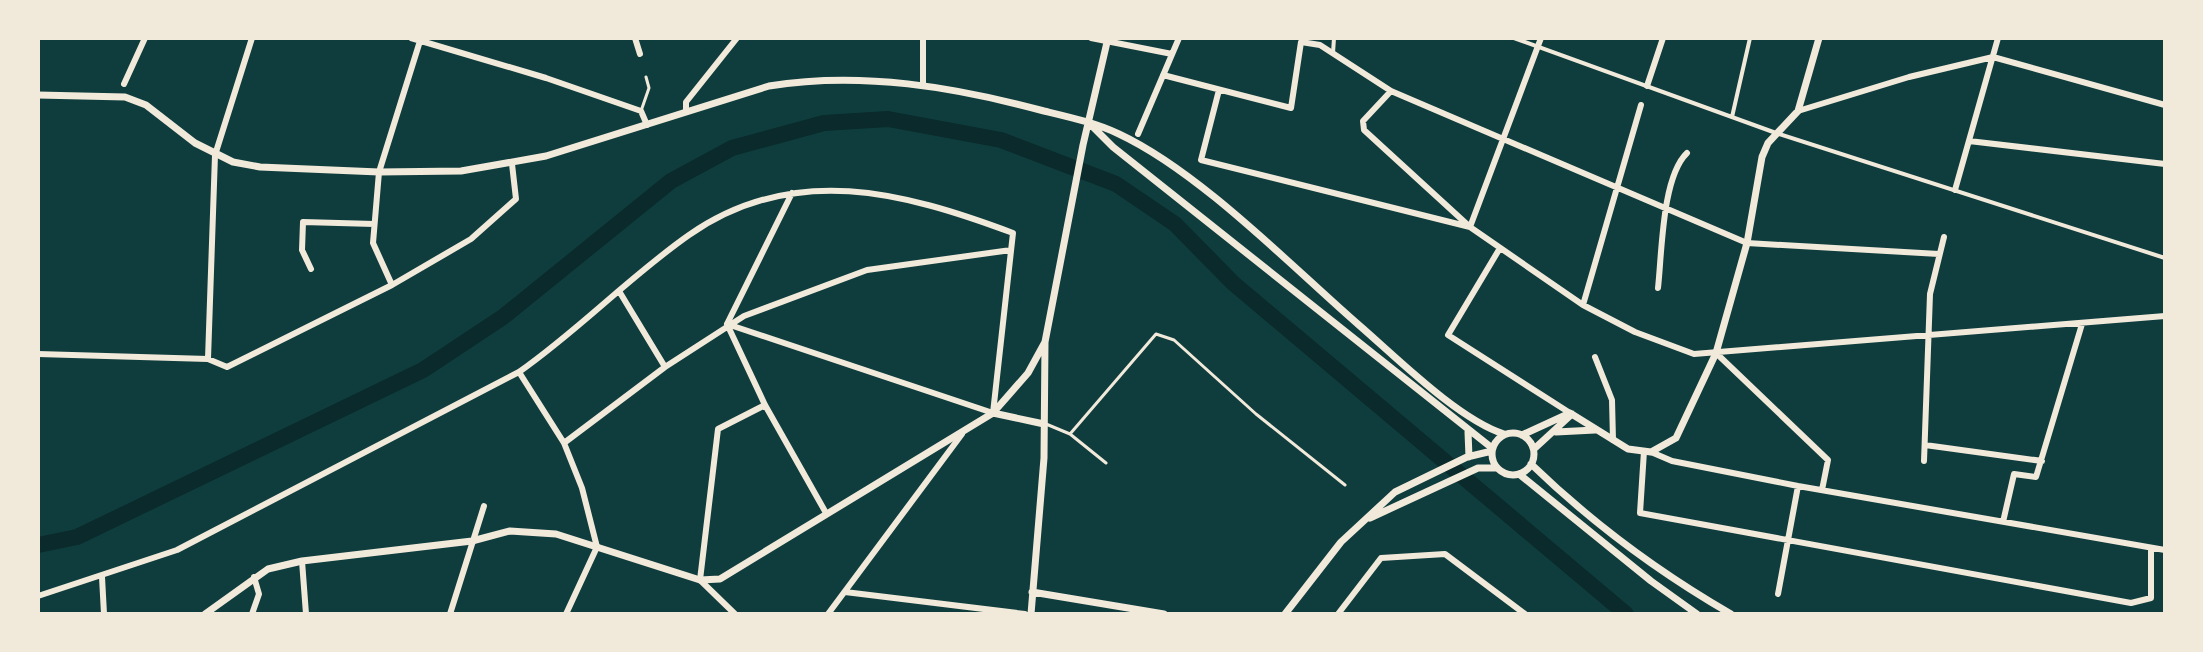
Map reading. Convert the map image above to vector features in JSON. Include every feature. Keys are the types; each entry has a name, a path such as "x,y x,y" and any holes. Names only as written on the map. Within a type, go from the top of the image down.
{"street":[{"path":"124,84 145,38"},
{"path":"208,359 215,155 252,38"},
{"path":"411,38 546,78 641,111 647,125"},
{"path":"635,38 640,54"},
{"path":"686,112 686,102 737,38"},
{"path":"923,38 923,86"},
{"path":"1091,38 1172,54"},
{"path":"1138,134 1179,38"},
{"path":"1333,56 1334,38"},
{"path":"1514,38 1776,133 2165,258"},
{"path":"1470,227 1541,38"},
{"path":"1647,86 1663,38"},
{"path":"1732,117 1750,38"},
{"path":"1647,452 1676,438 1716,353 1747,243 1762,157 1776,133 1798,111 1819,38"},
{"path":"1955,190 1998,38"},
{"path":"1031,614 1044,424 1045,342 1083,145 1108,39"},
{"path":"392,285 373,243 379,172 420,41"},
{"path":"1163,75 1291,108 1301,42 1320,45 1391,91 1504,136 1747,243 1939,254"},
{"path":"1798,111 1993,57 2165,105"},
{"path":"38,95 125,97 146,105 215,155 260,167 379,172 461,171 512,164 769,86 812,79 857,79 923,86 1005,100 1120,134 1194,182 1420,377 1482,426 1504,434 1522,435 1571,414"},
{"path":"1219,90 1201,160 1470,227"},
{"path":"1391,91 1363,121 1364,130 1470,227 1583,305 1635,332 1694,354 2165,316"},
{"path":"89,95 89,105"},
{"path":"1583,305 1641,105"},
{"path":"1089,123 1113,147 1492,450 1497,468"},
{"path":"1969,141 2165,164"},
{"path":"1658,288 1670,182 1677,162 1687,153"},
{"path":"38,354 208,359 227,367 392,285 471,239 516,199 512,164"},
{"path":"38,596 177,550 238,521 519,372 567,339 619,291 689,235 720,216 750,203 792,193 828,189 873,191 951,210 1013,233 993,413"},
{"path":"727,324 792,193"},
{"path":"311,269 302,250 303,222 374,224"},
{"path":"1924,461 1930,294 1944,237"},
{"path":"1500,248 1448,335 1628,449 1798,486 2165,550"},
{"path":"564,443 727,324 867,270 1011,250"},
{"path":"619,291 665,367"},
{"path":"727,324 765,405 826,513"},
{"path":"727,324 993,413 1044,424"},
{"path":"2003,522 2014,474 2036,477 2082,324"},
{"path":"205,614 268,569 302,561 472,541 510,531 556,534 700,580 720,579 993,413 1028,373 1045,342"},
{"path":"1716,353 1828,460 1822,490"},
{"path":"1595,357 1612,400 1613,440"},
{"path":"519,372 564,443 582,488 597,547 566,614"},
{"path":"700,580 718,429 765,405"},
{"path":"1360,522 1478,468 1497,468 1510,475 1519,474 1531,464 1534,449 1546,436 1567,422 1571,414"},
{"path":"1546,436 1576,429 1597,430"},
{"path":"1467,430 1471,445 1468,457"},
{"path":"828,614 962,434"},
{"path":"1285,614 1360,522 1395,492 1468,457 1492,450 1504,434"},
{"path":"1522,435 1534,449"},
{"path":"1925,445 2042,461"},
{"path":"1647,452 1640,513 2131,603 2151,598 2151,548"},
{"path":"1531,464 1569,498 1668,574 1731,614"},
{"path":"1519,474 1651,581 1697,614"},
{"path":"1778,594 1798,486"},
{"path":"450,614 484,506"},
{"path":"1338,614 1381,558 1445,554 1525,614"},
{"path":"302,561 306,614"},
{"path":"102,577 104,614"},
{"path":"252,614 259,594 254,577"},
{"path":"700,580 735,614"},
{"path":"845,592 1025,614"},
{"path":"1032,592 1164,614"}],"lane":[{"path":"641,111 649,88 646,77"},
{"path":"1070,434 1156,334 1174,340 1256,414 1345,485"},
{"path":"1044,424 1070,434 1106,463"}],"waterway":[{"path":"38,545 77,537 423,370 503,317 671,181 732,148 824,123 888,119 1001,140 1116,184 1175,224 1233,283 1626,614"}]}
